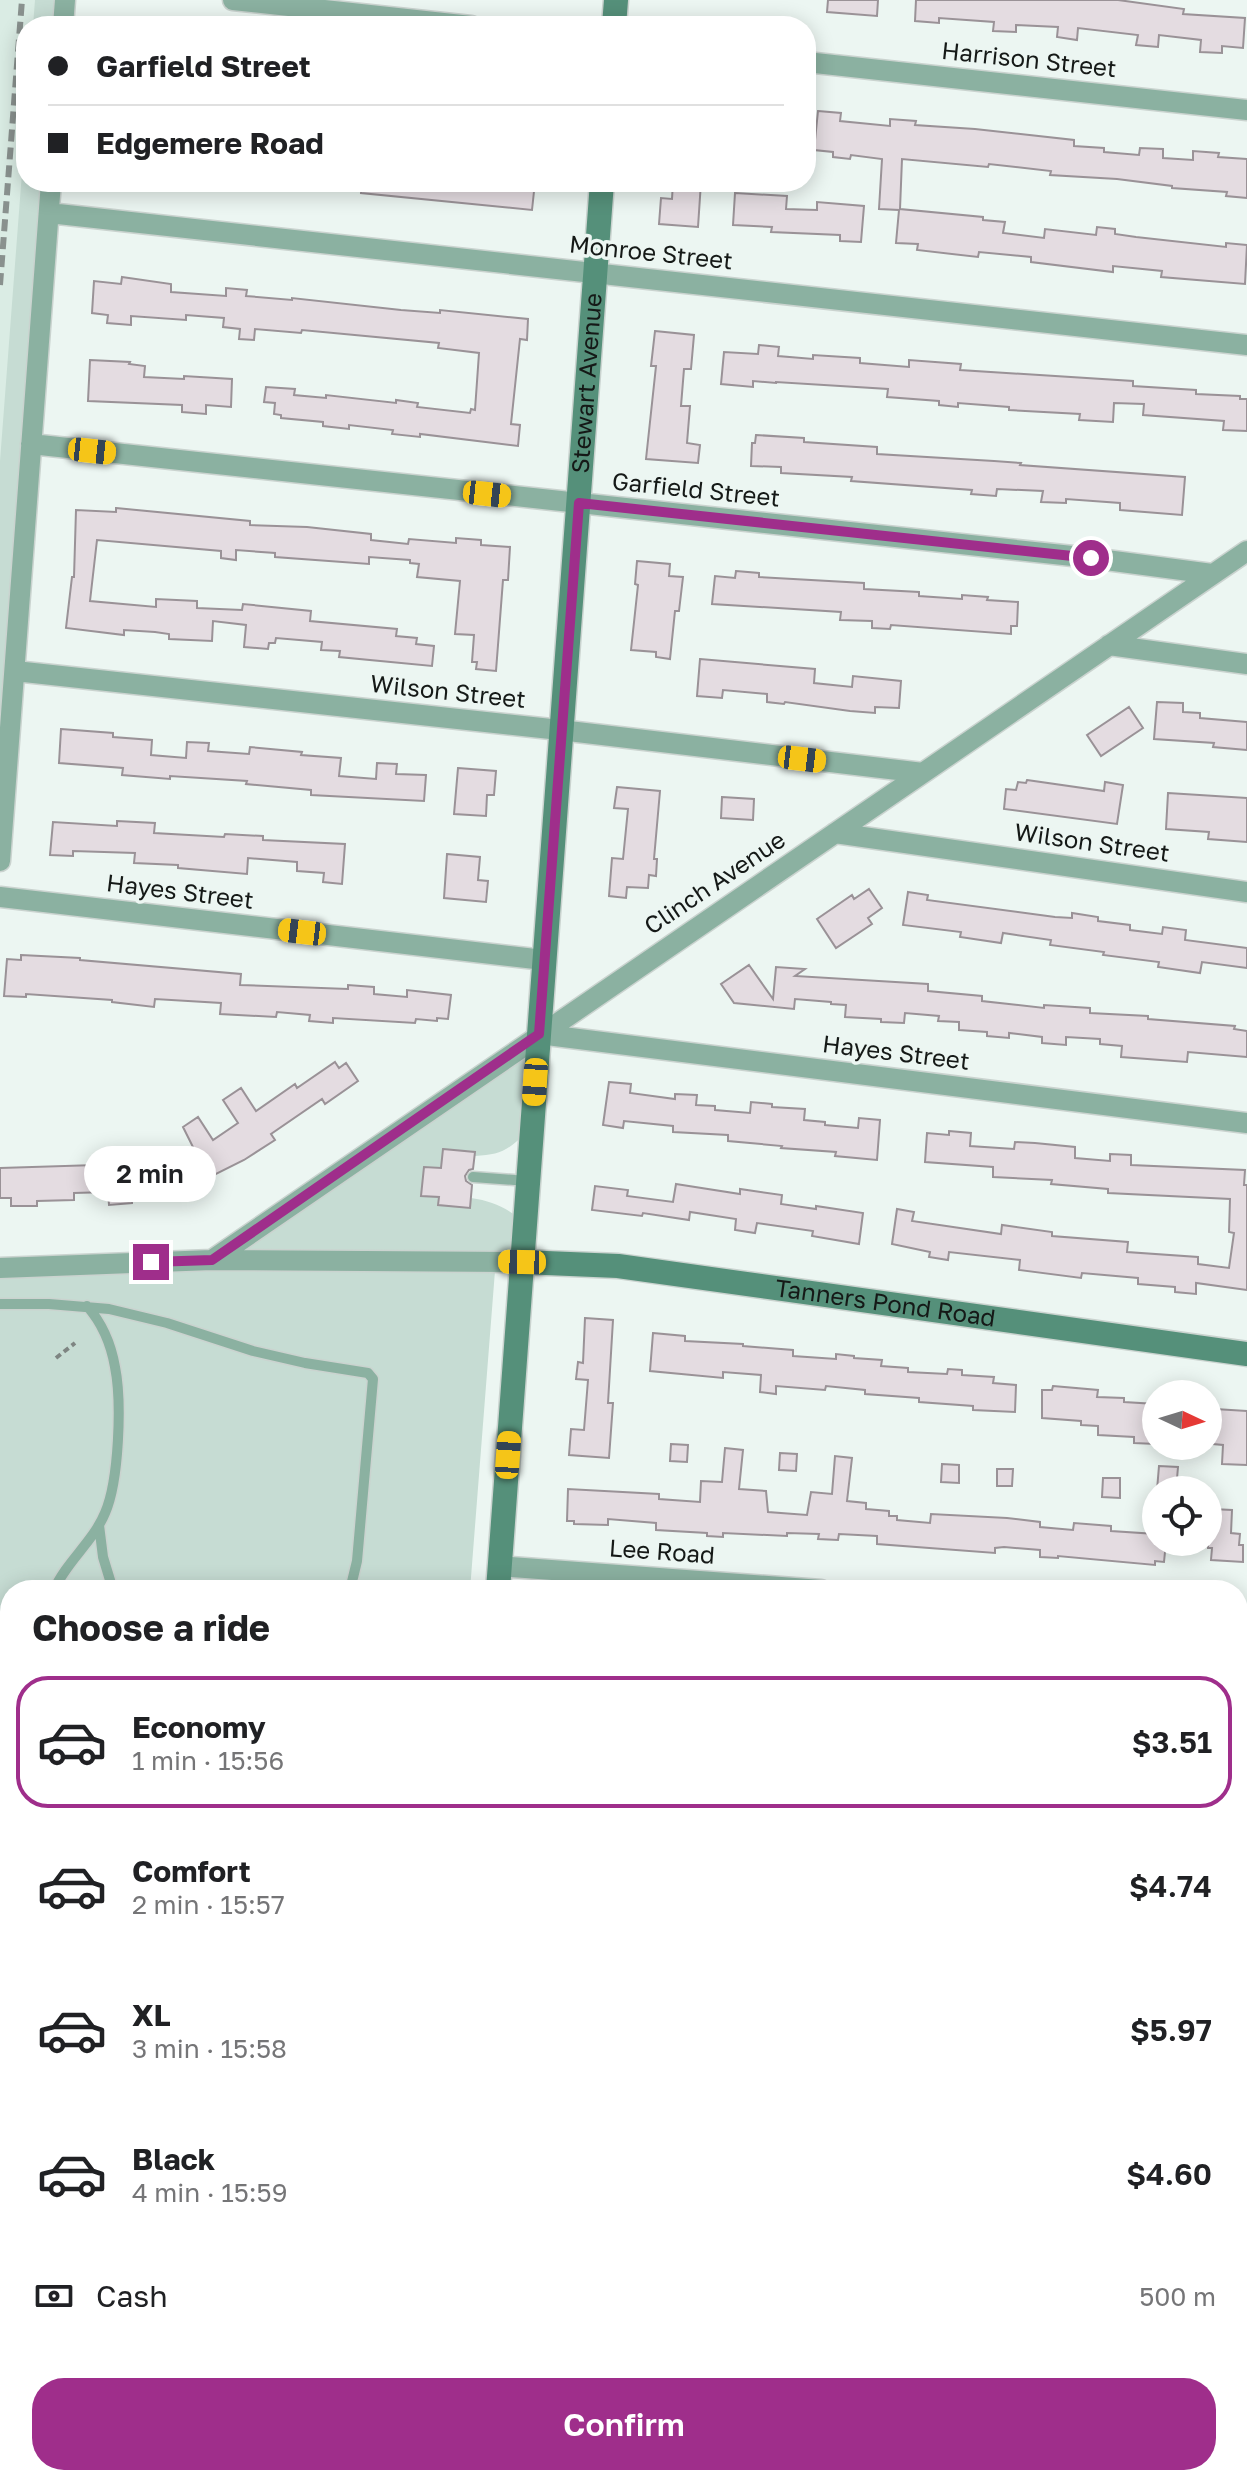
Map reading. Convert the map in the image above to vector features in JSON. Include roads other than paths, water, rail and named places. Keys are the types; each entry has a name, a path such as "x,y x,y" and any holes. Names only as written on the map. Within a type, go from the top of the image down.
{"main road":[{"name":"Stewart Avenue","path":"498,1578 601,192"},
{"name":"Tanners Pond Road","path":"522,1262 618,1266 1247,1354"}],"street":[{"path":"233,0 379,16"},
{"name":"Harrison Street","path":"816,63 1247,110"},
{"path":"0,861 50,192"},
{"name":"Monroe Street","path":"49,213 1247,345"},
{"name":"Garfield Street","path":"31,444 1091,558 1212,574"},
{"name":"Clinch Avenue","path":"212,1260 1247,551"},
{"path":"1109,645 1247,664"},
{"name":"Wilson Street","path":"15,671 923,773"},
{"name":"Wilson Street","path":"835,833 1247,892"},
{"name":"Hayes Street","path":"0,897 544,960"},
{"name":"Hayes Street","path":"539,1034 1247,1123"},
{"path":"0,1268 212,1260 522,1262"},
{"name":"Lee Road","path":"498,1578 552,1580"}],"lane":[{"path":"473,1177 528,1181"},
{"path":"0,1304 87,1306 132,1313 266,1354 368,1373 373,1379 373,1387 365,1491 352,1580"},
{"path":"61,1580 107,1510 115,1467 118,1396 115,1366 107,1337 87,1306"},
{"path":"99,1525 110,1580"}],"railway":[{"path":"21,16 22,0"},
{"path":"0,285 16,78"}]}
